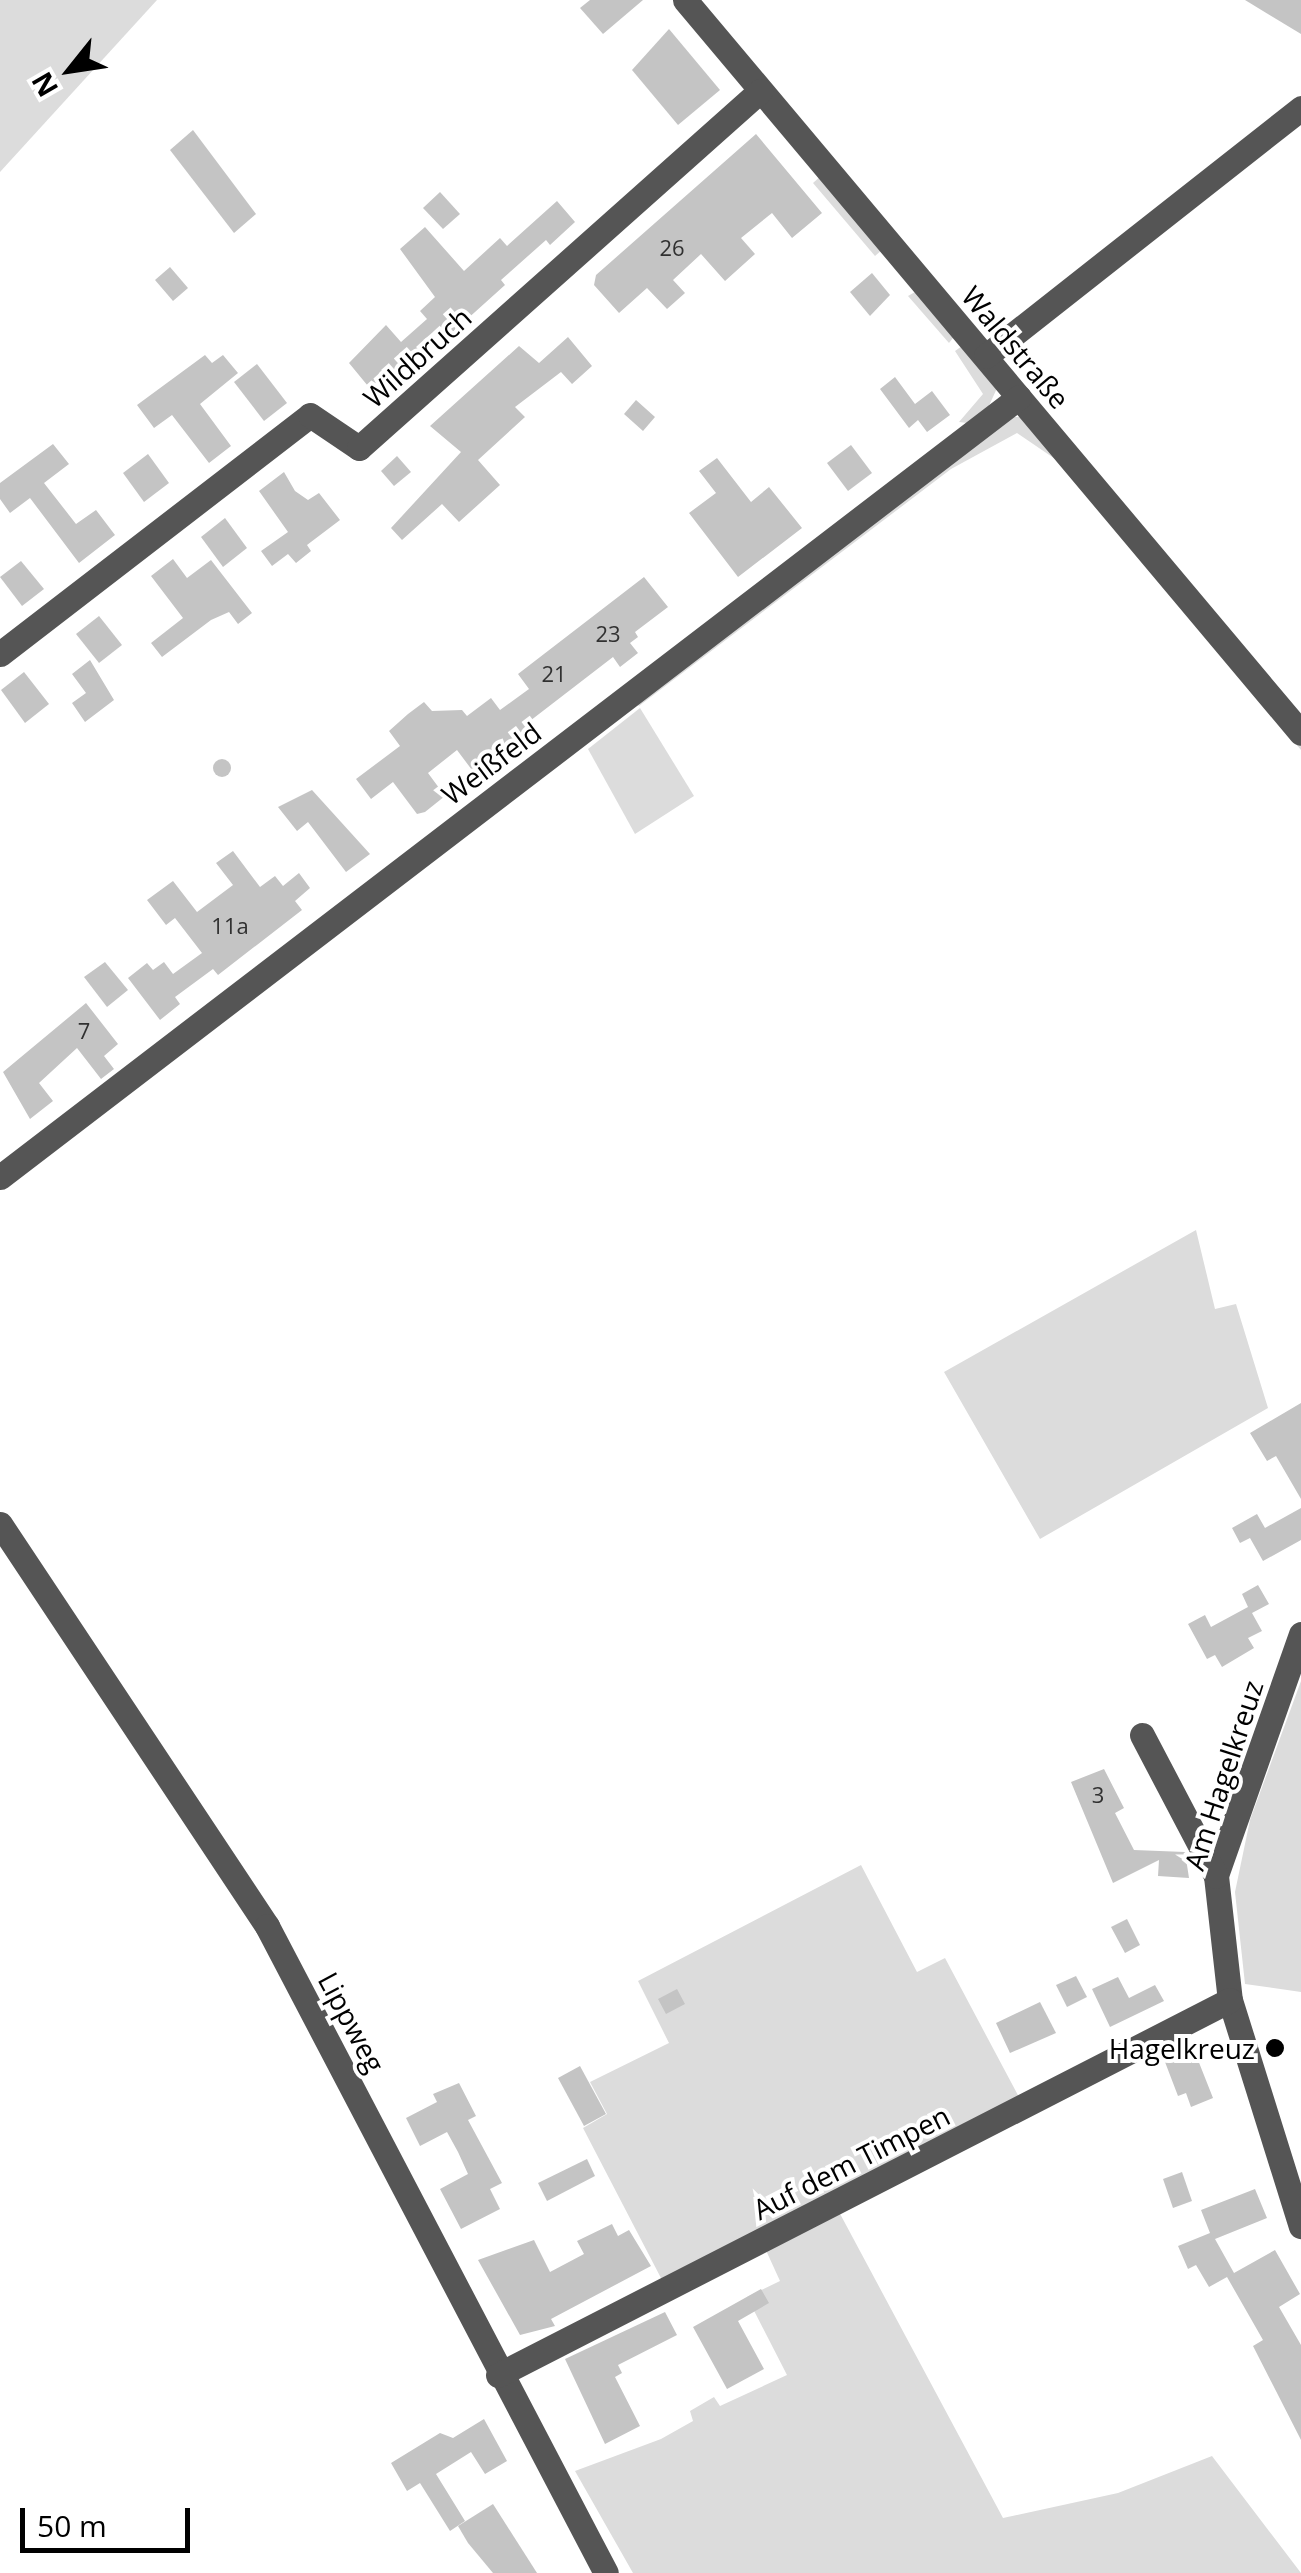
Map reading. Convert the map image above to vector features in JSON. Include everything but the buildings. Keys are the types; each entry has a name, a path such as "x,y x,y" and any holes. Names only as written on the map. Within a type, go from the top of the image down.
{"street":[{"name":"Waldstraße","path":"685,0 1301,733"},
{"name":"Wildbruch","path":"0,654 310,415 360,448 760,90"},
{"path":"986,356 1301,108"},
{"name":"Weißfeld","path":"0,1178 1020,397"},
{"name":"Lippweg","path":"0,1524 267,1926 498,2375 606,2573"},
{"name":"Am Hagelkreuz","path":"1301,1634 1216,1876 1230,2000 1301,2226"},
{"path":"1142,1735 1216,1876"},
{"name":"Auf dem Timpen","path":"498,2375 1230,2000"}],"shaded area":[{"path":"0,0 157,0 0,172"},
{"path":"822,175 883,249 875,256 813,183"},
{"path":"915,292 956,334 949,343 908,296"},
{"path":"965,344 998,386 987,410 967,423 959,422 983,394 955,351"},
{"path":"1012,417 1021,417 1061,463 1017,433 951,469 639,706 634,701"},
{"path":"1061,463 1301,739 1301,750"},
{"path":"640,708 694,796 635,834 588,749"},
{"path":"1196,1230 1215,1309 1236,1304 1268,1408 1040,1539 944,1372"},
{"path":"1301,1681 1301,1992 1245,1984 1235,1892 1250,1820"},
{"path":"861,1865 917,1972 945,1958 1021,2101 662,2280 583,2128 607,2114 590,2082 669,2043 638,1981"},
{"path":"838,2210 1003,2518 1118,2493 1212,2456 1301,2573 633,2573 575,2471 661,2439 693,2421 690,2411 714,2397 720,2406 787,2375 747,2297 780,2281 764,2246"}],"place":[{"name":"Hagelkreuz","path":"1275,2048"}]}
